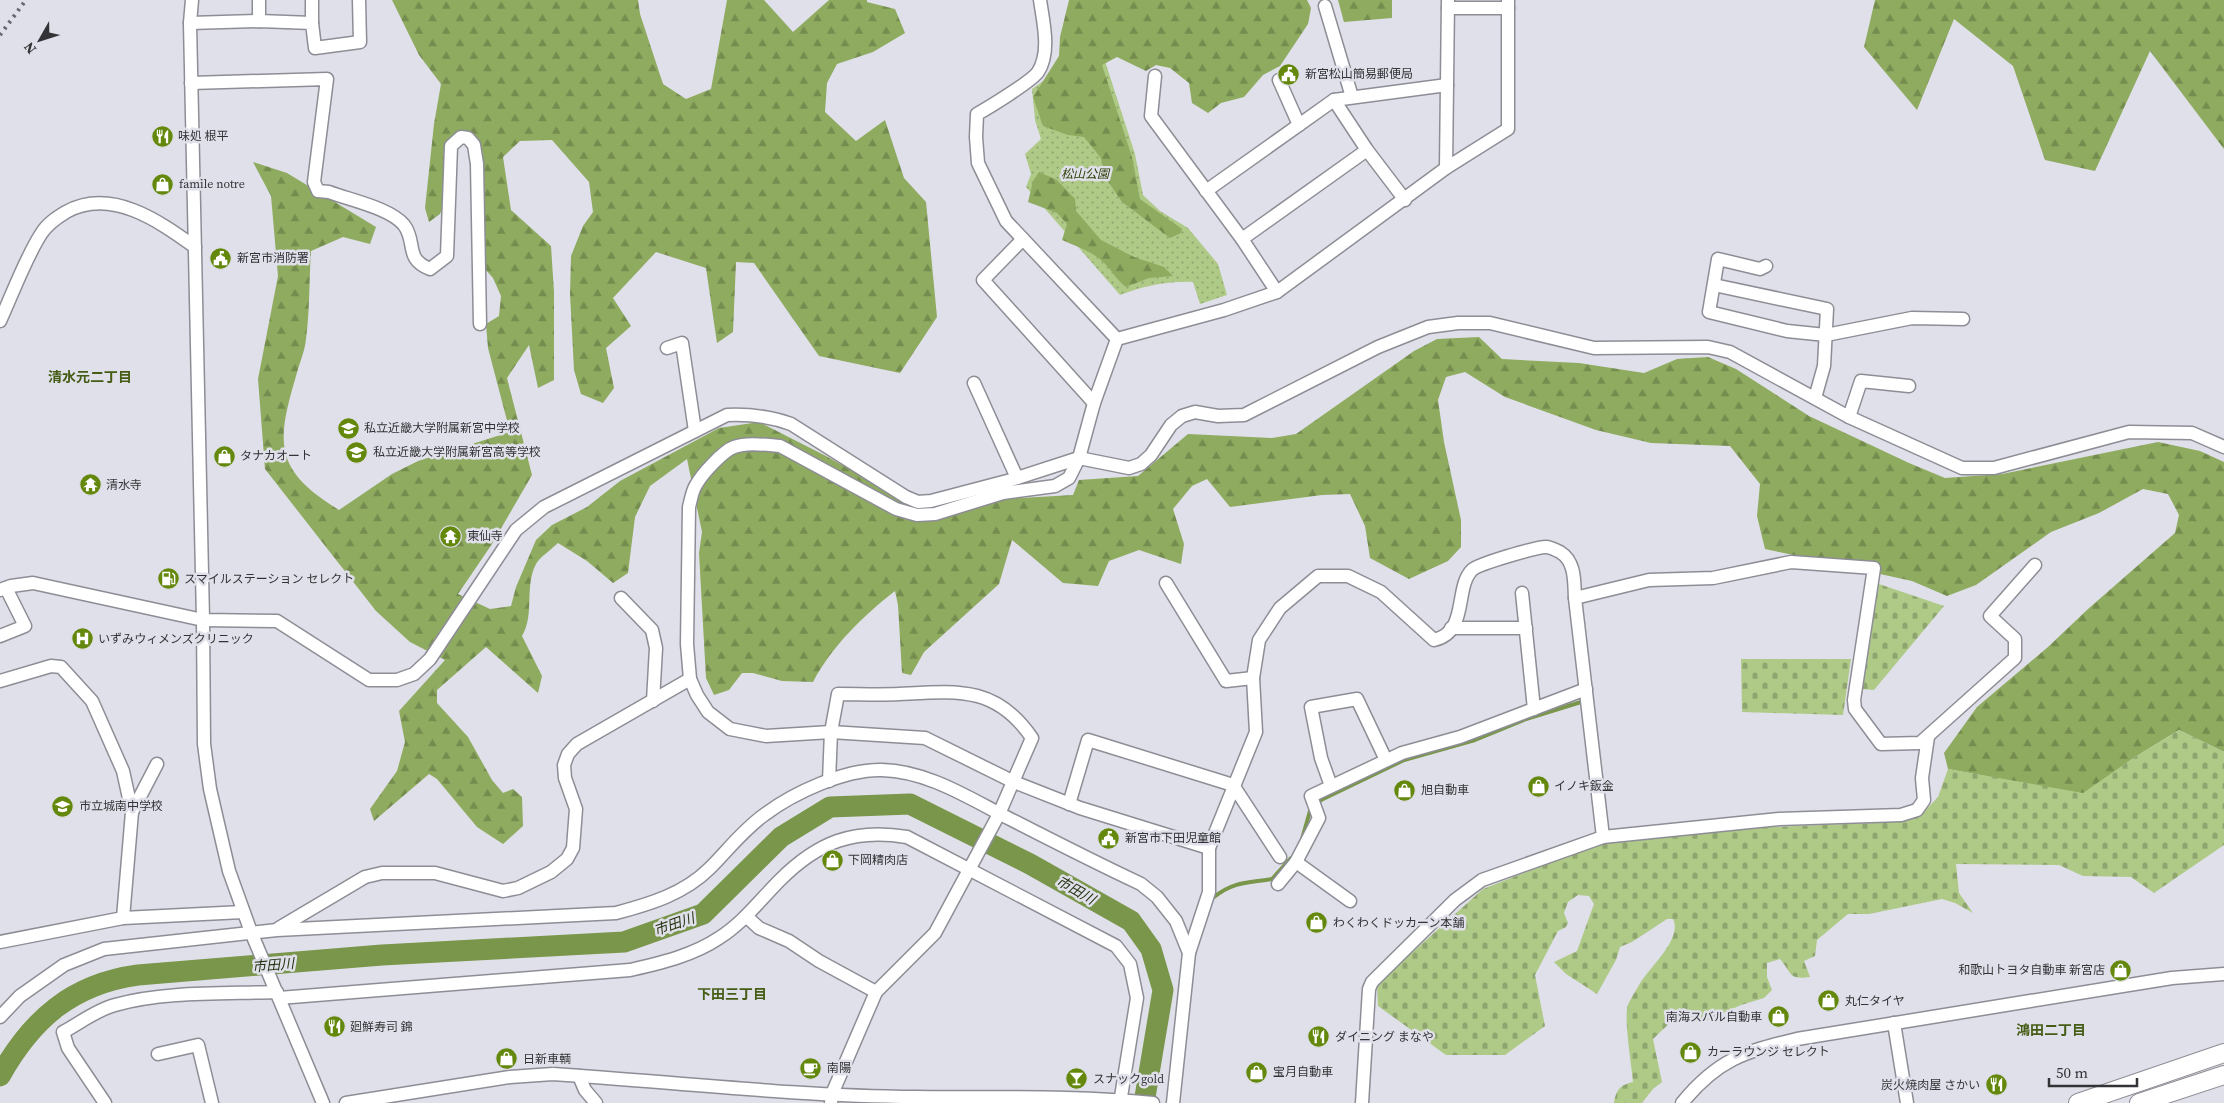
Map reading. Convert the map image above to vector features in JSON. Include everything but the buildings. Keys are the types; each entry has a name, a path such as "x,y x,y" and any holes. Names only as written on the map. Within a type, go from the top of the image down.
{"highway":[{"path":"2078,1103 2224,1053"},
{"path":"2139,1103 2224,1075"}],"street":[{"path":"192,0 190,23 204,744 210,789 229,871 251,932 323,1103"},
{"path":"259,21 260,0"},
{"path":"312,0 315,48 360,42 360,0"},
{"path":"1040,0 1044,28 1044,53 1038,73 977,114 978,163 1006,222 1117,339"},
{"path":"1117,339 1224,310 1277,292 1405,200 1446,168 1508,129 1508,4 1448,4 1446,168"},
{"path":"1325,6 1352,97"},
{"path":"190,23 259,21 312,24"},
{"path":"1155,76 1151,116 1242,240 1277,292"},
{"path":"191,83 327,79 314,182 318,191 329,192 394,215 405,227 414,258 420,265 430,269 447,256 451,146 461,137 468,138 474,145 477,164 480,324"},
{"path":"1279,80 1299,125"},
{"path":"1206,191 1334,100 1447,85"},
{"path":"1334,100 1367,150 1405,200"},
{"path":"1242,240 1367,150"},
{"path":"0,321 41,234 54,219 75,207 93,203 113,203 156,222 195,247"},
{"path":"1023,239 983,280 1094,403"},
{"path":"1766,266 1760,269 1718,259 1709,312 1787,331 1826,336 1912,318 1963,319"},
{"path":"1714,285 1827,309 1824,366 1816,398"},
{"path":"0,636 25,626 3,589 33,584 203,620 277,621 369,680 397,680 414,674 443,641 516,530 530,517 544,507 727,415 752,414 772,417 791,424 906,498 918,502 931,501 1017,478 1079,458 1129,468 1141,464 1152,455 1171,425 1182,416 1195,412 1218,416 1244,415 1378,347 1428,327 1458,323 1490,323 1594,348 1708,347 1730,352 1849,417 1962,468 1994,468 2129,432 2192,432 2224,447"},
{"path":"1117,339 1094,403 1079,458 1069,478 1055,486 1003,493 935,514 917,515 896,509 780,446 759,444 734,447 707,470 696,486 689,507 687,644 690,679 697,695 708,712 730,729 766,736 831,732 926,738 1014,782 1069,804 1209,848"},
{"path":"667,348 682,343 695,431"},
{"path":"1849,417 1861,382 1909,386"},
{"path":"974,383 1017,478"},
{"path":"1173,1103 1190,952 1209,892 1209,848 1256,732 1253,678 1259,640 1280,608 1318,576 1348,576 1381,592 1434,640 1442,638 1456,623 1462,603 1464,582 1473,568 1495,560 1547,547 1562,553 1573,568 1603,837"},
{"path":"1575,598 1649,580 1713,578 1791,562 1874,568 1854,700 1855,709 1881,744 1920,743 2015,658 2015,639 1990,616 2035,564"},
{"path":"1166,584 1226,681 1253,678"},
{"path":"1522,593 1534,709"},
{"path":"621,598 652,630 656,648 652,701"},
{"path":"1451,628 1526,628"},
{"path":"0,681 51,666 62,667 72,676 92,701 123,771 132,812 123,918"},
{"path":"277,930 365,877 382,873 435,873 503,891 518,888 551,872 567,859 573,848 576,809 565,778 564,765 568,754 577,744 690,679"},
{"path":"1278,884 1296,862 1319,818 1311,796 1402,753 1460,737 1586,689"},
{"path":"829,781 831,732 838,694 899,694 942,690 970,693 1002,707 1020,721 1032,738 999,814 935,933 876,992 832,1099"},
{"path":"1332,786 1320,758 1311,707 1357,699 1386,760"},
{"path":"1362,1103 1369,989 1372,982 1455,900 1482,880 1603,837 1779,819 1901,815 1917,810 1924,800 1922,778 1928,737"},
{"path":"1069,804 1088,740 1233,785 1280,857"},
{"path":"132,812 158,764"},
{"path":"0,1017 20,996 64,965 104,949 277,930 616,913 633,909 665,898 688,885 709,869 742,832 785,800 829,781 882,770 905,773 931,780 1141,884 1157,897 1176,921 1190,952"},
{"path":"105,1103 68,1048 63,1032 114,1005 152,998 278,995 630,970 659,964 696,951 719,938 746,916 802,859 826,846 861,834 887,834 907,837 1116,946 1130,964 1137,998 1121,1101"},
{"path":"1296,862 1350,901"},
{"path":"0,942 123,918 243,912"},
{"path":"746,916 759,928 789,941 818,961 876,992"},
{"path":"1682,1103 1695,1087 1719,1066 1758,1049 1797,1039 2172,978 2224,974"},
{"path":"1894,1023 1907,1103"},
{"path":"158,1054 198,1045 212,1103"},
{"path":"346,1103 510,1077 553,1074 832,1099 1121,1101 1153,1103"},
{"path":"579,1076 585,1090 596,1103"}],"green space":[{"path":"392,0 638,0 640,14 663,84 686,99 711,89 727,0 764,0 793,32 829,0 867,0 867,2 895,9 905,33 873,52 837,64 827,83 825,112 856,141 885,120 904,178 926,202 937,317 900,373 819,356 754,263 736,262 733,332 717,343 706,268 656,252 613,298 631,326 606,348 614,388 603,403 581,394 574,370 570,294 571,256 583,226 593,212 589,182 552,140 520,141 503,157 511,210 551,246 554,292 554,380 538,388 529,345 507,378 532,475 492,544 458,594 490,609 511,606 516,587 536,540 552,525 587,507 620,481 719,428 759,422 826,456 911,504 1073,495 1079,480 1138,476 1188,434 1272,438 1296,434 1414,351 1437,339 1479,337 1502,359 1579,363 1644,373 1677,359 1708,357 1736,369 1809,416 1945,478 2002,474 2158,442 2200,451 2224,462 2224,752 2179,730 2135,757 2083,794 1948,769 1944,753 1977,707 2048,647 2088,609 2175,533 2179,515 2168,494 2143,489 2099,513 2051,532 1976,585 1947,596 1912,581 1765,549 1757,516 1760,484 1730,446 1651,443 1596,430 1505,397 1465,372 1446,377 1438,400 1444,442 1461,520 1461,547 1448,561 1409,579 1370,558 1365,526 1350,494 1322,495 1230,507 1207,479 1192,486 1173,509 1184,544 1181,564 1139,550 1109,561 1098,586 1063,583 1012,540 999,584 924,652 911,675 902,673 898,605 895,591 849,632 829,656 813,682 782,681 753,673 742,673 729,690 714,695 706,678 699,553 702,532 687,459 650,486 635,517 628,573 613,583 587,561 558,543 536,564 532,573 528,619 522,636 542,676 538,693 486,647 437,690 437,703 468,737 492,780 503,793 513,789 522,797 523,826 503,844 477,827 437,779 429,774 374,821 370,809 397,771 405,742 399,711 445,660 410,642 376,611 265,469 258,379 278,276 271,196 253,162 287,173 376,227 370,244 343,237 311,251 305,344 289,400 284,438 286,453 292,468 302,482 318,496 339,510 392,474 418,461 510,432 488,348 486,324 499,316 501,296 493,278 485,269 482,245 482,163 458,132 445,202 440,214 429,222 425,208 434,124 441,84 419,55"},
{"path":"1069,0 1307,0 1311,8 1308,24 1280,66 1263,75 1244,97 1221,103 1208,113 1192,103 1189,83 1170,68 1156,65 1146,71 1117,57 1102,65 1132,157 1140,199 1182,229 1181,233 1170,238 1122,202 1105,177 1101,158 1084,137 1068,135 1043,126 1033,97 1059,56 1060,37"},
{"path":"1338,0 1392,0 1392,18 1344,22"},
{"path":"1875,0 2224,0 2224,149 2150,51 2095,171 2045,160 2013,66 1954,19 1917,110 1864,47"},
{"name":"松山公園","path":"1103,55 1135,154 1143,195 1160,211 1188,228 1218,264 1227,295 1200,304 1193,282 1174,282 1138,289 1120,295 1026,187 1031,174 1025,154 1041,139 1035,120 1032,89 1049,77"},
{"path":"1039,172 1057,180 1075,199 1076,211 1101,240 1134,257 1164,267 1173,276 1149,278 1126,287 1098,257 1062,240 1067,224 1057,213 1028,202 1033,181"},
{"path":"1876,583 1944,606 1874,690 1861,689"},
{"path":"1741,659 1851,659 1843,715 1742,712"},
{"path":"2179,730 2224,752 2224,845 2154,893 2131,877 2083,876 2059,865 1956,864 1959,893 1973,913 1955,903 1942,899 1869,914 1848,914 1817,940 1815,956 1804,961 1810,977 1794,976 1780,959 1767,963 1767,977 1772,990 1764,998 1741,1005 1701,1023 1675,1018 1653,1039 1662,1082 1653,1089 1642,1103 1614,1103 1619,1089 1633,1082 1627,1035 1627,1008 1639,985 1669,944 1675,927 1673,919 1667,919 1632,942 1620,947 1616,960 1597,994 1566,974 1554,962 1577,951 1594,904 1589,896 1578,895 1568,902 1564,913 1568,923 1566,927 1558,931 1535,975 1545,1026 1505,1055 1446,1055 1378,1006 1377,984 1483,889 1595,845 1724,829 1874,823 1922,814 1938,797 1948,769 2083,793 2135,757"}],"waterway":[{"path":"1302,839 1310,811 1321,800 1404,760 1475,740 1526,719 1581,702"},
{"name":"市田川","path":"0,1076 12,1056 40,1021 74,996 114,980 138,975 382,955 624,942 703,914 781,837 830,807 910,804 1030,864 1131,921 1151,949 1163,990 1144,1103"},
{"path":"1214,897 1235,885 1272,879 1291,858"}],"railway":[{"path":"0,35 26,0"}],"place":[{"name":"新宮松山簡易郵便局","path":"1289,74"},
{"name":"味処 根平","path":"162,136"},
{"name":"famile notre","path":"163,184"},
{"name":"新宮市消防署","path":"221,258"},
{"name":"私立近畿大学附属新宮中学校","path":"348,428"},
{"name":"私立近畿大学附属新宮高等学校","path":"357,452"},
{"name":"タナカオート","path":"224,456"},
{"name":"清水寺","path":"90,485"},
{"name":"東仙寺","path":"451,536"},
{"name":"スマイルステーション セレクト","path":"168,579"},
{"name":"いずみウィメンズクリニック","path":"82,639"},
{"name":"イノキ鈑金","path":"1538,786"},
{"name":"旭自動車","path":"1405,790"},
{"name":"市立城南中学校","path":"63,806"},
{"name":"新宮市下田児童館","path":"1109,838"},
{"name":"下岡精肉店","path":"832,860"},
{"name":"わくわくドッカーン本舗","path":"1317,923"},
{"name":"和歌山トヨタ自動車 新宮店","path":"2121,970"},
{"name":"丸仁タイヤ","path":"1829,1001"},
{"name":"南海スバル自動車","path":"1778,1017"},
{"name":"廻鮮寿司 錦","path":"334,1027"},
{"name":"ダイニング まなや","path":"1319,1037"},
{"name":"カーラウンジ セレクト","path":"1691,1052"},
{"name":"日新車輌","path":"507,1059"},
{"name":"南陽","path":"811,1068"},
{"name":"宝月自動車","path":"1257,1072"},
{"name":"スナックgold","path":"1077,1079"},
{"name":"炭火焼肉屋 さかい","path":"1996,1085"}],"district":[{"name":"清水元二丁目","path":"90,377"},
{"name":"下田三丁目","path":"732,994"},
{"name":"鴻田二丁目","path":"2051,1030"}]}
